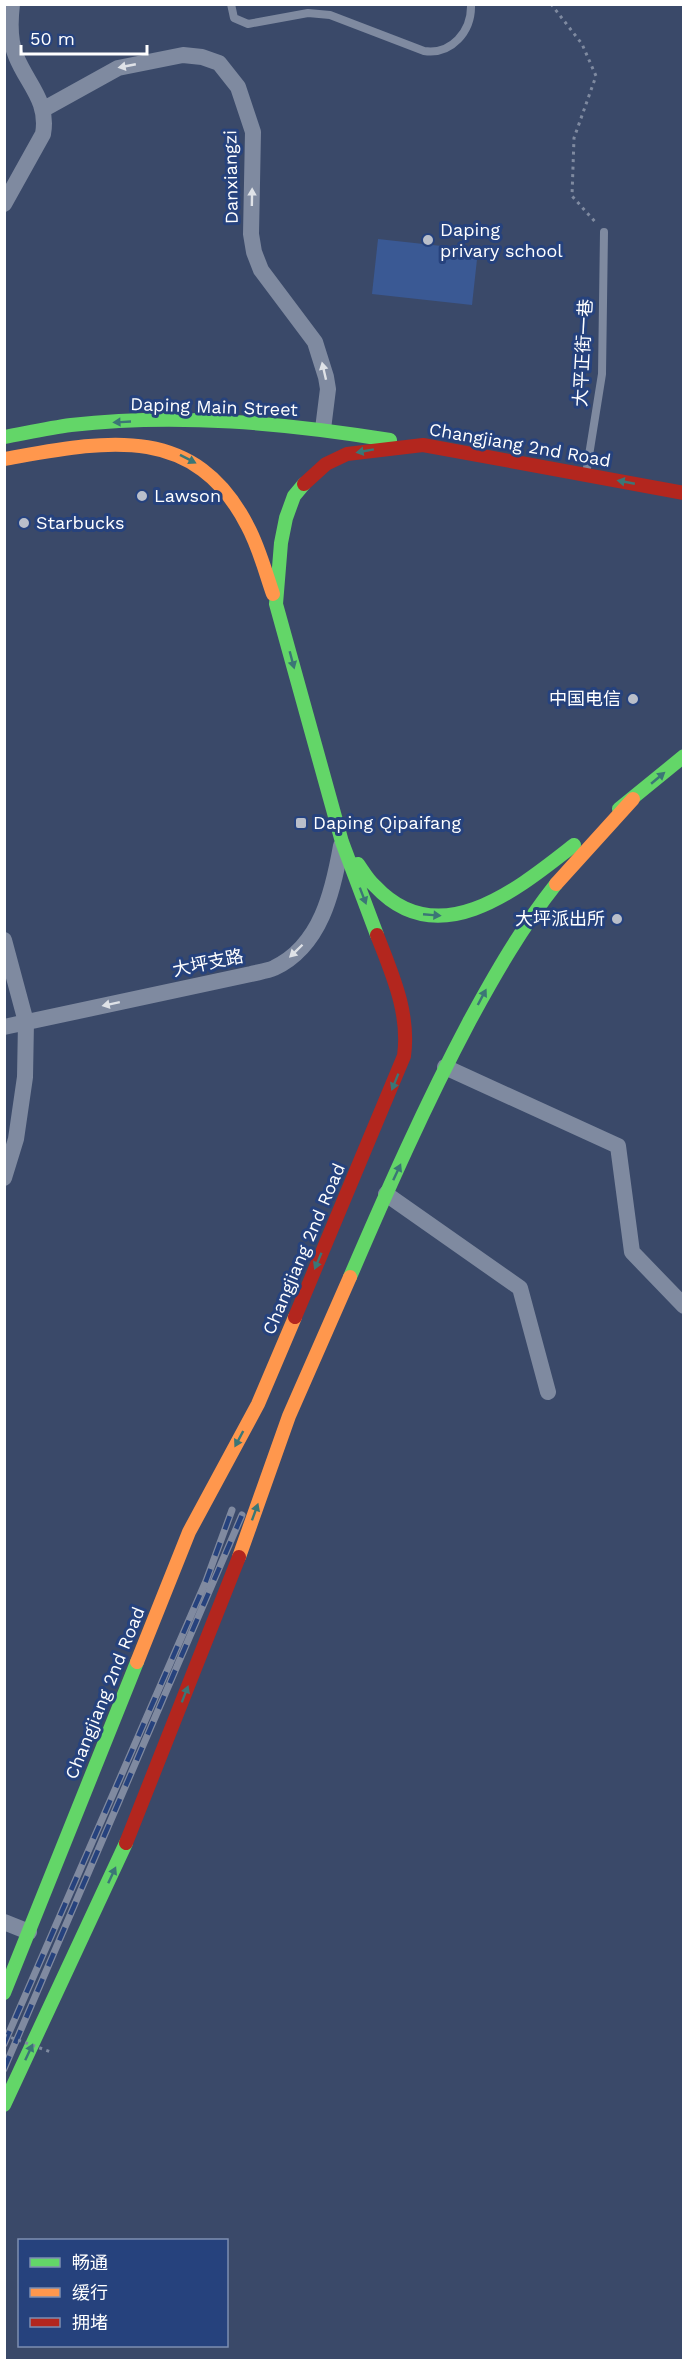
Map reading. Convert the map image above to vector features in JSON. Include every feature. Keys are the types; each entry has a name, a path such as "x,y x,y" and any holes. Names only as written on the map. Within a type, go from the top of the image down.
{"main road":[{"name":"Daping Main Street","path":"4,437 72,425 126,421 228,422 323,429 423,445"},
{"name":"Changjiang 2nd Road","path":"4,1993 189,1532 258,1404 404,1056 407,1035 399,992 342,842 276,604 281,543 286,518 294,496 309,477 326,464 347,454 423,445 684,493"},
{"path":"4,459 49,452 114,447 160,449 183,456 202,467 233,501 254,538 276,604"},
{"path":"342,842 376,888 404,909 425,915 445,916 468,913 489,905 516,890 633,799 684,756"},
{"path":"4,2105 125,1846 240,1553 290,1416 386,1194 445,1067 488,987 532,914 562,875 633,799"}],"street":[{"path":"4,204 43,134 46,120 44,109 10,49 12,4"},
{"name":"Danxiangzi","path":"44,109 118,68 183,55 202,57 219,63 238,87 253,132 251,234 254,252 261,270 315,342 327,377 328,389 323,429"},
{"name":"大坪支路","path":"4,1027 274,968 293,956 320,920 334,883 342,842"},
{"path":"4,940 26,1022 25,1077 16,1139 4,1178"},
{"path":"445,1067 618,1146 632,1252 684,1306"},
{"path":"386,1194 520,1288 548,1392"},
{"path":"4,1922 29,1932"}],"lane":[{"path":"231,4 234,18 248,24 317,13 330,15 424,51 434,52 446,50 454,45 468,23 471,4"},
{"name":"大平正街一巷","path":"586,474 602,374 604,232"}],"path":[{"path":"551,4 582,44 596,76 573,138 572,196 604,232"},
{"path":"4,2035 51,2052"}],"shaded area":[{"path":"378,239 478,250 472,305 372,294"}],"railway":[{"path":"4,2044 206,1581 232,1510"},
{"path":"4,2069 242,1515"}],"traffic: fast":[{"path":"4,437 71,425 191,420 311,429 390,440"},
{"path":"304,484 294,496 286,518 281,543 276,604 342,842 377,935"},
{"path":"619,809 684,756"},
{"path":"358,864 372,884 400,906 425,915 452,915 478,907 504,895 574,845"},
{"path":"350,1277 407,1148 469,1022 510,951 556,884"},
{"path":"4,1993 137,1662"},
{"path":"4,2105 126,1843"}],"traffic: slow":[{"path":"4,459 75,447 109,445 142,446 172,453 200,468 225,491 251,533 273,594"},
{"path":"556,884 633,799"},
{"path":"239,1557 289,1416 350,1277"},
{"path":"137,1662 189,1532 258,1404 295,1317"}],"traffic: jam":[{"path":"304,484 326,464 347,454 423,445 684,493"},
{"path":"295,1317 404,1056 402,1009 394,979 377,935"},
{"path":"126,1843 239,1557"}],"place":[{"name":"Daping privary school","path":"428,240"},
{"name":"Lawson","path":"142,496"},
{"name":"Starbucks","path":"24,523"},
{"name":"中国电信","path":"633,699"},
{"name":"Daping Qipaifang","path":"301,823"},
{"name":"大坪派出所","path":"617,919"}]}
